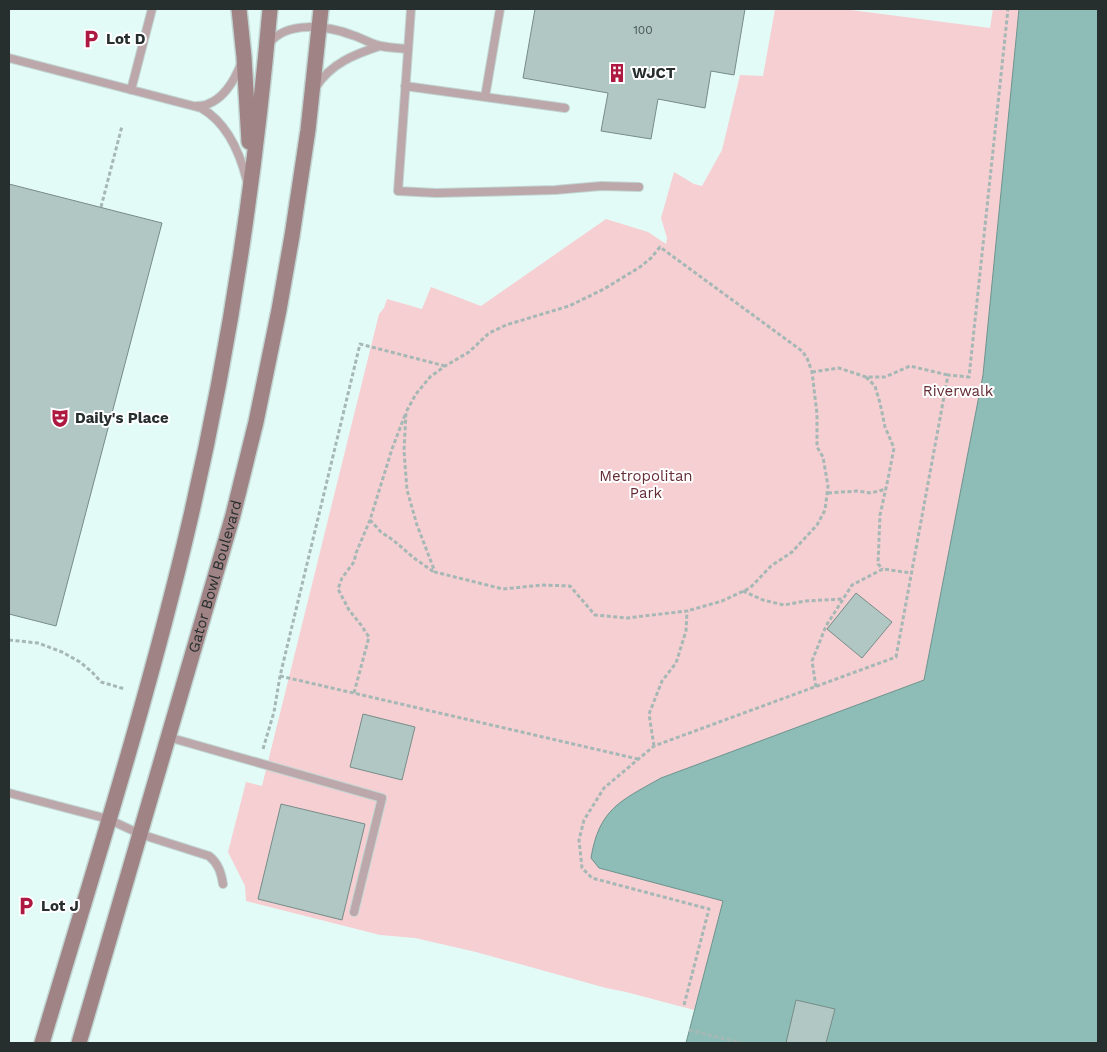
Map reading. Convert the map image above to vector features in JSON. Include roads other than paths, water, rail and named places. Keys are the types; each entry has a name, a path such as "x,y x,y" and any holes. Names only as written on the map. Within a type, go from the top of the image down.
{"main road":[{"path":"239,9 248,126 249,196"},
{"path":"42,1043 156,655 192,509 228,330 249,196 259,123 270,9"},
{"name":"Gator Bowl Boulevard","path":"79,1043 233,515 256,422 292,236 311,100 321,9"}],"lane":[{"path":"131,90 152,9"},
{"path":"411,9 398,191 436,193 555,190 601,186 640,187"},
{"path":"485,97 500,9"},
{"path":"266,47 275,37 288,31 302,28 319,28 341,31 380,46 408,49"},
{"path":"311,100 319,82 332,68 358,53 380,46"},
{"path":"9,58 196,106 206,111 232,139 244,171 249,196"},
{"path":"196,106 208,104 220,96 232,82 244,58"},
{"path":"406,86 565,108"},
{"path":"168,737 382,798 354,912"},
{"path":"9,793 108,819 140,834 209,856 219,866 223,884"}],"water":[{"path":"1019,9 1098,9 1098,1043 686,1043 723,901 599,868 591,858 595,841 606,817 614,808 623,800 661,778 924,680 983,375"}],"place":[{"name":"Lot D","path":"91,39"},
{"name":"WJCT","path":"617,73"},
{"name":"Daily's Place","path":"60,418"},
{"name":"Lot J","path":"26,906"}],"park label":[{"name":"Riverwalk","path":"958,391"},
{"name":"Metropolitan Park","path":"646,484"}]}
